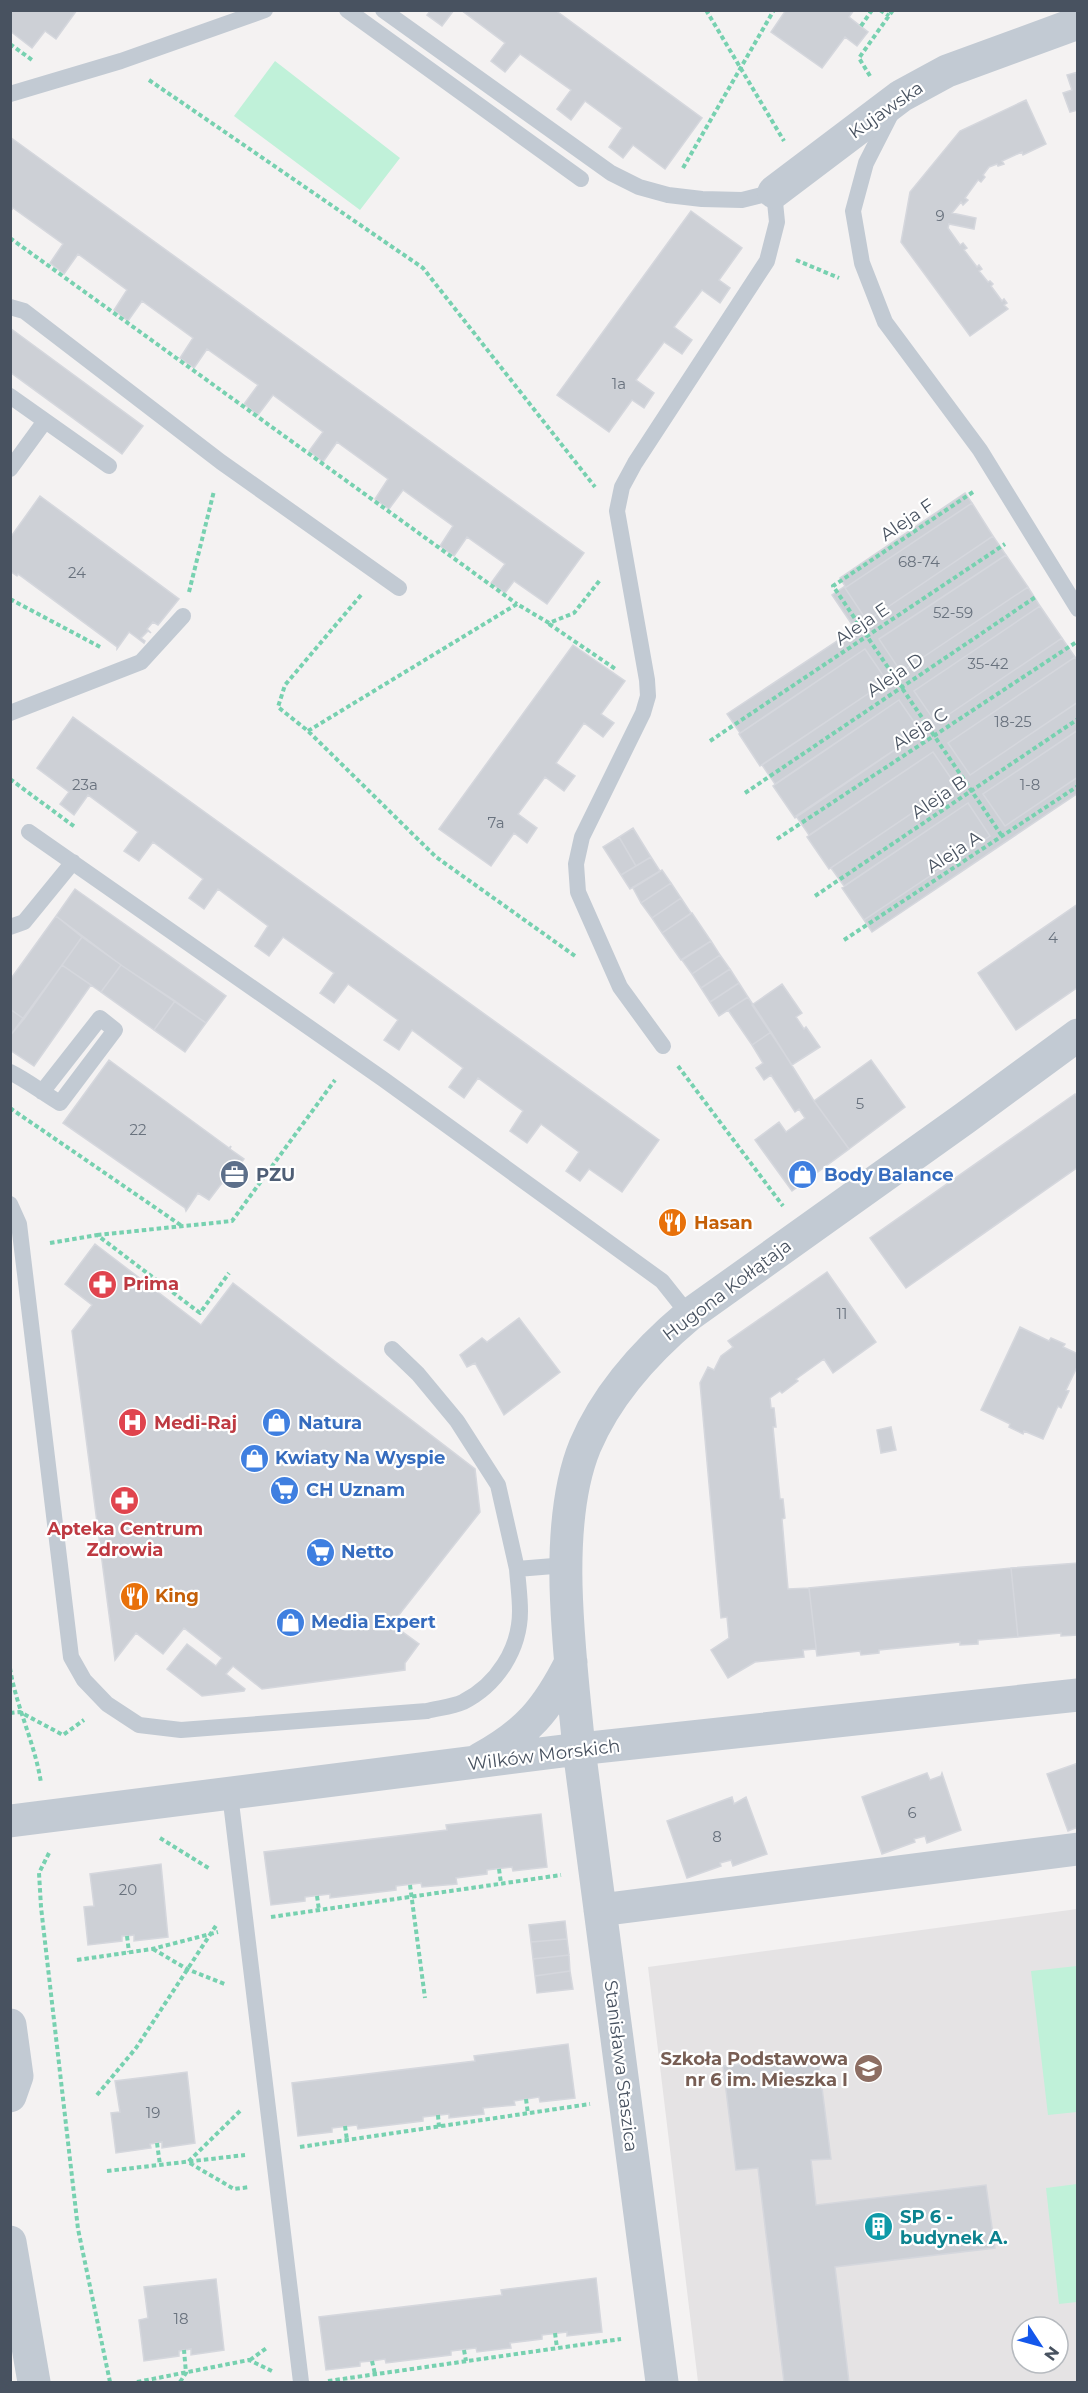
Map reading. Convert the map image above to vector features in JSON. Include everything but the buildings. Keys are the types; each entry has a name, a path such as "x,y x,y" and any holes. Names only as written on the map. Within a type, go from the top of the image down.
{"street":[{"name":"Kujawska","path":"774,192 894,100 947,70 1077,23"},
{"name":"Hugona Kołłątaja","path":"579,1749 571,1662 566,1564 569,1510 585,1446 605,1407 640,1361 665,1334 689,1315 1077,1035"},
{"name":"Hugona Kołłątaja","path":"471,1764 509,1743 535,1719 556,1693 571,1662"},
{"name":"Wilków Morskich","path":"10,1821 579,1749 1077,1695"},
{"name":"Stanisława Staszica","path":"579,1749 662,2382"},
{"path":"600,1910 1077,1849"},
{"path":"10,2025 17,2076 10,2096"},
{"path":"10,2242 34,2382"}],"lane":[{"path":"10,94 121,61 265,10"},
{"path":"347,10 581,179"},
{"path":"383,10 610,173 639,187 668,195 702,199 742,200 774,192 777,222 767,261 635,463 622,488 617,511 647,691 643,713 582,837 576,864 578,892 620,987 663,1046"},
{"path":"894,100 866,163 853,211 862,262 885,322 980,450 1077,609"},
{"path":"10,307 24,311 221,462 399,588"},
{"path":"10,396 109,466"},
{"path":"10,470 45,421"},
{"path":"10,713 141,662 183,616"},
{"path":"29,832 352,1057 662,1281 689,1315"},
{"path":"10,941 17,924 73,862"},
{"path":"10,1072 42,1092 60,1103 115,1030 100,1018 42,1092"},
{"path":"10,1204 19,1224 71,1657 84,1680 107,1704 139,1725 181,1730 427,1711 462,1702 485,1687 502,1669 513,1646 520,1613 517,1569 498,1485 457,1421 418,1374 392,1348"},
{"path":"517,1569 566,1564"},
{"path":"230,1794 301,2382"}],"path":[{"path":"706,10 802,171"},
{"path":"668,195 774,10"},
{"path":"861,26 872,10"},
{"path":"880,10 889,16"},
{"path":"893,10 859,58 894,100"},
{"path":"121,61 423,268 599,494 617,511"},
{"path":"10,238 517,604 549,623 647,691"},
{"path":"770,250 874,293"},
{"path":"183,616 221,462"},
{"name":"Aleja F","path":"867,636 833,586 996,476"},
{"name":"Aleja E","path":"710,741 1028,529"},
{"path":"549,623 574,613 624,550"},
{"path":"379,573 285,685 278,708 309,731 436,857 620,987"},
{"name":"Aleja D","path":"745,793 1060,580"},
{"path":"10,599 134,665"},
{"path":"309,731 517,604"},
{"path":"867,636 1002,836"},
{"name":"Aleja C","path":"777,839 1077,641"},
{"name":"Aleja B","path":"815,896 1077,719"},
{"name":"Aleja A","path":"844,940 1077,786"},
{"path":"663,1046 803,1233"},
{"path":"24,1265 41,1262 38,1245 97,1235 232,1221 352,1057"},
{"path":"10,1108 182,1226"},
{"path":"97,1235 200,1312 229,1273"},
{"path":"10,1668 20,1712 39,1773"},
{"path":"10,1713 20,1712 63,1735 107,1704"},
{"path":"97,2095 136,2048 241,1887 153,1834"},
{"path":"49,1852 39,1873 41,1907 78,2229 110,2382"},
{"path":"499,1869 501,1883"},
{"path":"77,1960 152,1949 209,1936 245,1921 563,1874"},
{"path":"410,1884 425,1998"},
{"path":"317,1896 319,1910"},
{"path":"128,1936 129,1952"},
{"path":"152,1949 187,1969 224,1985 252,1982"},
{"path":"188,2162 265,2086"},
{"path":"526,2099 528,2114"},
{"path":"107,2171 273,2151 599,2103"},
{"path":"438,2115 439,2127"},
{"path":"345,2126 347,2140"},
{"path":"157,2143 160,2165"},
{"path":"188,2162 234,2189 277,2185"},
{"path":"555,2333 557,2348"},
{"path":"328,2381 656,2334"},
{"path":"180,2382 186,2373 184,2350"},
{"path":"464,2350 466,2361"},
{"path":"136,2382 249,2360 278,2373"},
{"path":"372,2361 375,2374"}],"shaded area":[{"name":"Szkoła Podstawowa nr 6 im. Mieszka I","path":"1077,1909 1077,2382 698,2382 648,1967"}],"green space":[{"path":"275,61 400,158 360,210 234,116"},
{"path":"1077,1966 1077,2112 1048,2115 1031,1971"},
{"path":"1077,2184 1077,2302 1059,2304 1046,2188"}],"place":[{"name":"PZU","path":"235,1175"},
{"name":"Body Balance","path":"803,1175"},
{"name":"Hasan","path":"673,1223"},
{"name":"Prima","path":"102,1284"},
{"name":"Medi-Raj","path":"133,1423"},
{"name":"Natura","path":"277,1423"},
{"name":"Kwiaty Na Wyspie","path":"254,1458"},
{"name":"CH Uznam","path":"285,1490"},
{"name":"Apteka Centrum Zdrowia","path":"125,1500"},
{"name":"Netto","path":"320,1552"},
{"name":"King","path":"134,1596"},
{"name":"Media Expert","path":"290,1622"},
{"name":"Szkoła Podstawowa nr 6 im. Mieszka I","path":"869,2069"},
{"name":"SP 6 - budynek A.","path":"879,2227"}]}
